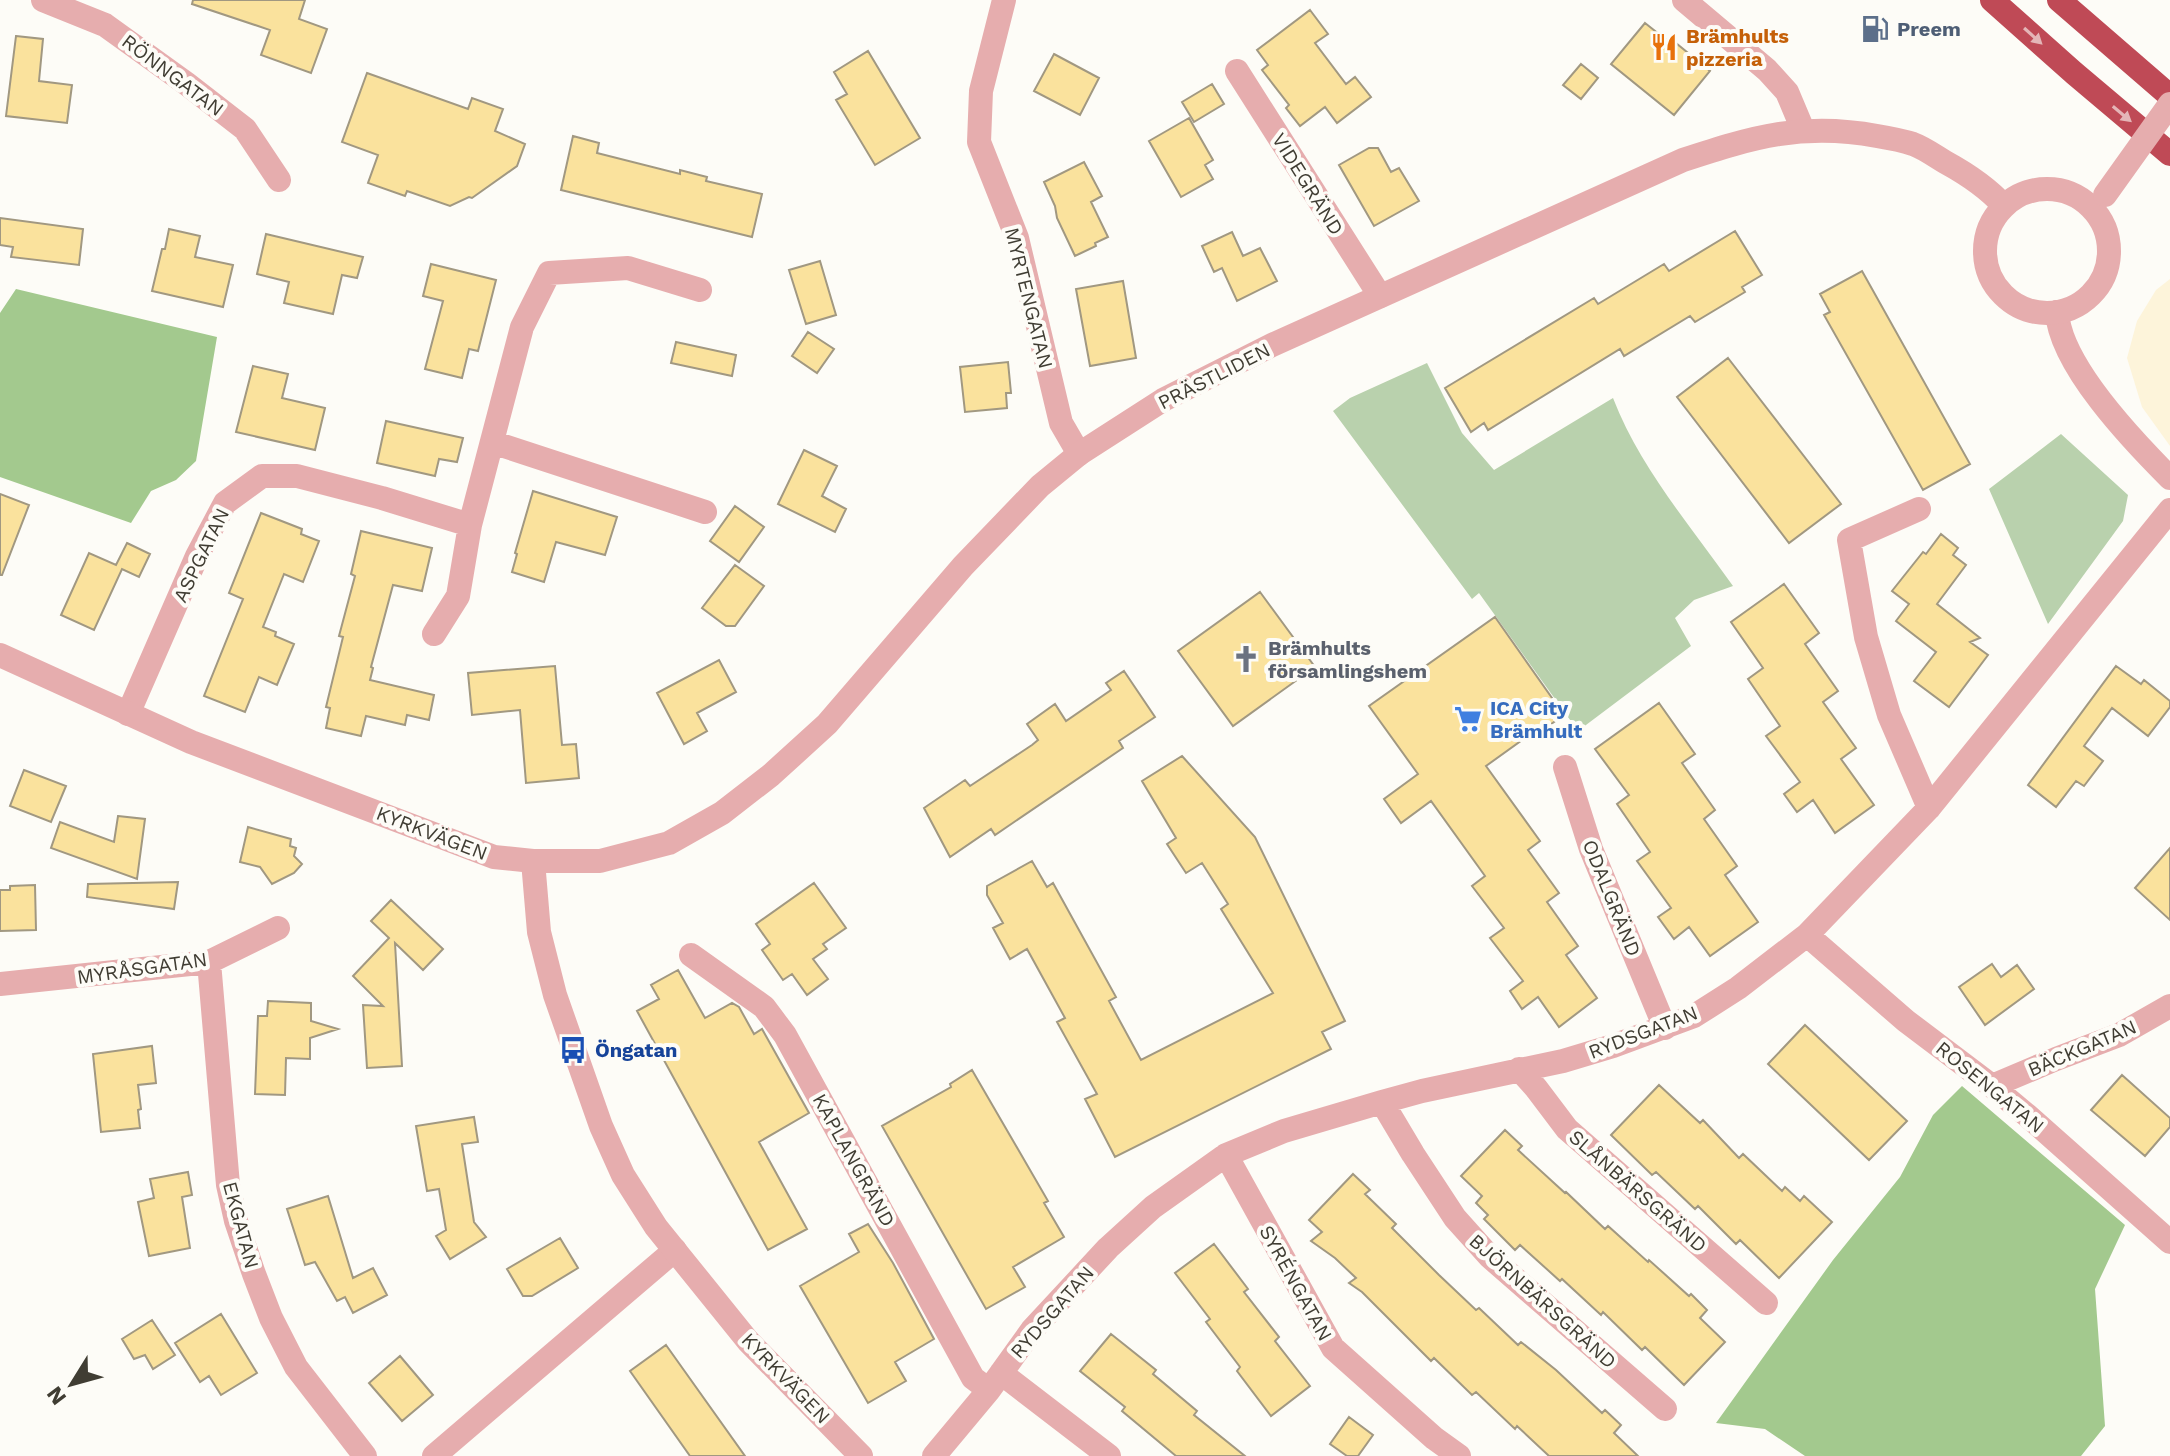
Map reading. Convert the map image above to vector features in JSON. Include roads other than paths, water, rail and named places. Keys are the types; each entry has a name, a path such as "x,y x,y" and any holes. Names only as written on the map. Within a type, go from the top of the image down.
{"highway":[{"path":"1992,0 2170,154"},
{"path":"2059,0 2170,96"}],"street":[{"name":"RÖNNGATAN","path":"43,0 105,25 187,84 245,129 279,180"},
{"name":"MYRTENGATAN","path":"1004,0 981,91 979,142 1017,238 1061,423 1079,454"},
{"path":"1684,0 1767,70 1787,92 1803,130"},
{"name":"VIDEGRÄND","path":"1237,71 1380,296"},
{"path":"2099,202 2049,189 2025,193 2004,206 1996,215 1985,249 1989,273 2002,293 2021,307 2045,313 2068,309 2089,296 2103,277 2109,254 2099,202 2170,104"},
{"name":"PRÄSTLIDEN","path":"533,861 600,861 669,843 722,813 771,775 827,724 963,566 1040,486 1079,454 1163,400 1272,345 1683,160 1768,135 1803,130 1845,130 1914,144 1970,176 2004,206"},
{"path":"434,634 458,596 470,525 522,327 549,273 628,268 700,290"},
{"path":"2057,312 2062,338 2091,386 2139,447 2170,478"},
{"path":"492,442 705,512"},
{"name":"ASPGATAN","path":"128,714 197,556 225,503 262,476 297,476 470,525"},
{"path":"1919,509 1849,540 1870,650 1889,715 1929,808"},
{"name":"RYDSGATAN","path":"934,1456 995,1382 1032,1330 1108,1248 1153,1207 1226,1155 1284,1131 1382,1102 1563,1061 1665,1028 1694,1016 1738,988 1807,935 1929,808 2170,510"},
{"name":"KYRKVÄGEN","path":"0,655 191,742 494,857 533,861 539,932 555,995 601,1126 623,1175 656,1227 748,1341 861,1456"},
{"name":"ODALGRÄND","path":"1565,767 1591,849 1665,1028"},
{"name":"MYRÅSGATAN","path":"0,984 209,962 278,928"},
{"name":"ROSENGATAN","path":"1807,935 1906,1021 1992,1086 2170,1242"},
{"name":"KAPLANGRÄND","path":"691,955 764,1007 785,1035 973,1378 995,1382"},
{"name":"EKGATAN","path":"209,962 228,1185 236,1221 271,1318 296,1367 365,1456"},
{"name":"BÄCKGATAN","path":"1992,1086 2119,1035 2170,1006"},
{"name":"SLÅNBÄRSGRÄND","path":"1519,1069 1567,1129 1766,1303"},
{"name":"BJÖRNBÄRSGRÄND","path":"1382,1102 1455,1218 1481,1247 1665,1409"},
{"name":"SYRÉNGATAN","path":"1226,1155 1333,1348 1434,1438 1459,1456"},
{"path":"434,1456 675,1250"},
{"name":"RYDSGATAN","path":"995,1382 1109,1456"}],"place":[{"name":"Preem","path":"1875,29"},
{"name":"Brämhults pizzeria","path":"1664,47"},
{"name":"Brämhults församlingshem","path":"1246,659"},
{"name":"ICA City Brämhult","path":"1468,719"},
{"name":"Öngatan","path":"573,1050"}]}
